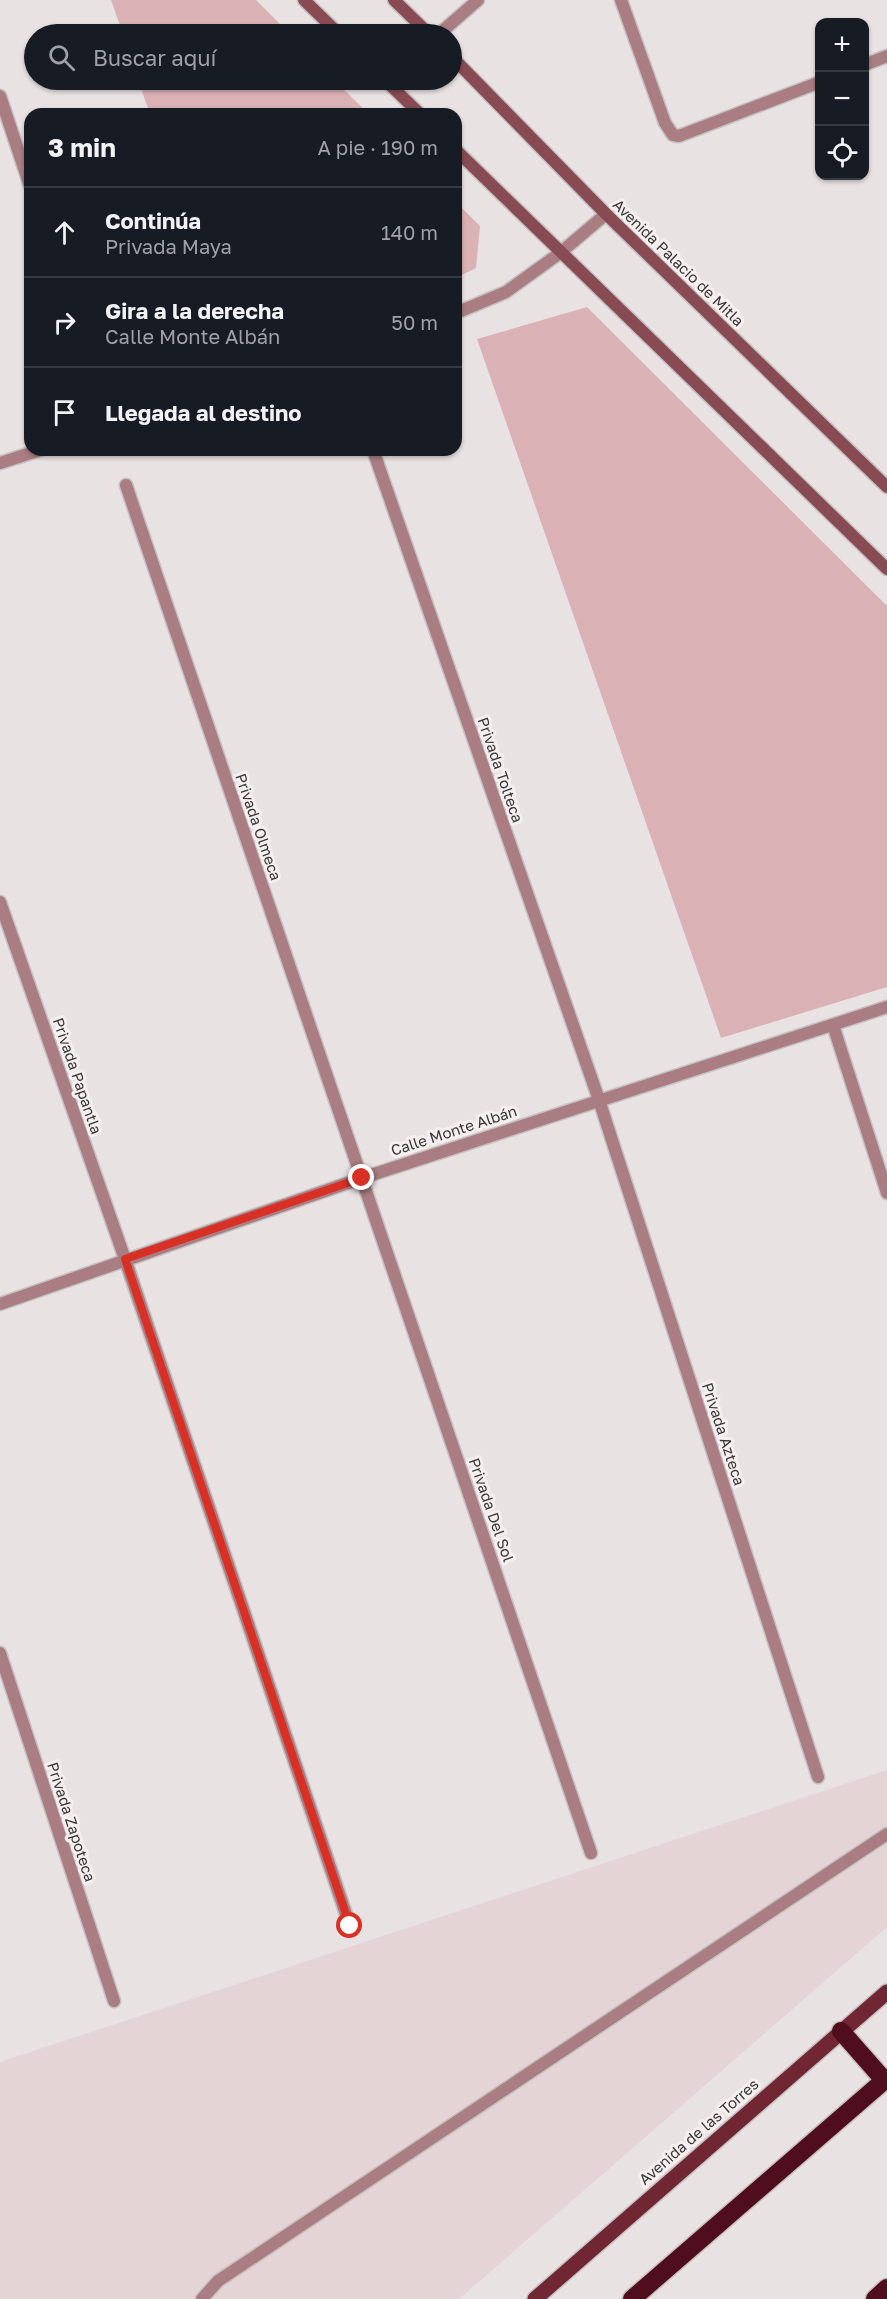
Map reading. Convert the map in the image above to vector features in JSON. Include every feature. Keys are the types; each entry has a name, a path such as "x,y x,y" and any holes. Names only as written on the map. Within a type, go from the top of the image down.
{"highway":[{"path":"632,2299 886,2079 841,2031"}],"main road":[{"path":"304,0 329,24"},
{"path":"394,0 419,24"},
{"name":"Avenida Palacio de Mitla","path":"462,67 606,214 887,487"},
{"path":"395,90 414,108"},
{"path":"462,156 887,569"},
{"name":"Avenida de las Torres","path":"535,2299 887,1992"}],"street":[{"path":"450,24 478,0"},
{"path":"621,0 665,123 673,135 679,136 815,84"},
{"path":"869,63 887,56"},
{"path":"0,96 24,168"},
{"path":"462,310 506,292 560,253 606,214"},
{"path":"0,463 24,455"},
{"name":"Privada Tolteca","path":"375,456 599,1100"},
{"name":"Privada Olmeca","path":"126,485 362,1178"},
{"name":"Privada Papantla","path":"0,902 125,1259 350,1926"},
{"name":"Calle Monte Albán","path":"0,1304 362,1178 887,1007"},
{"path":"833,1025 887,1193"},
{"name":"Privada Azteca","path":"599,1100 818,1777"},
{"name":"Privada Del Sol","path":"362,1178 591,1853"},
{"name":"Privada Zapoteca","path":"0,1653 114,2001"},
{"path":"202,2299 218,2281 887,1834"}],"shaded area":[{"path":"111,0 256,0 280,24 119,24"},
{"path":"142,90 344,90 363,108 148,108"},
{"path":"462,208 480,226 476,268 462,275"},
{"path":"587,307 887,606 887,987 721,1038 477,339"},
{"path":"887,1770 887,1927 459,2299 0,2299 0,2062"}],"route":[{"path":"350,1926 125,1259 362,1178"}]}
